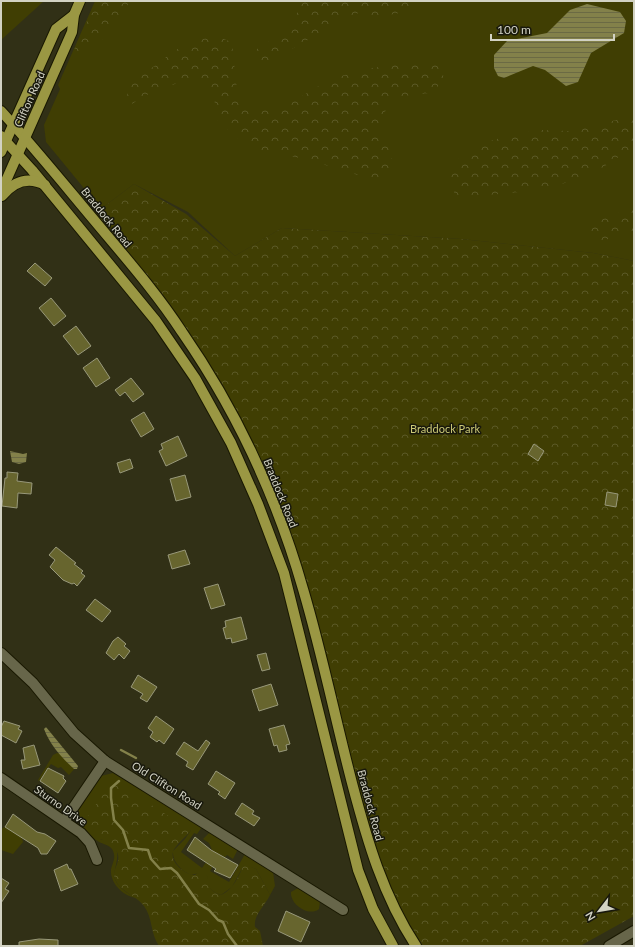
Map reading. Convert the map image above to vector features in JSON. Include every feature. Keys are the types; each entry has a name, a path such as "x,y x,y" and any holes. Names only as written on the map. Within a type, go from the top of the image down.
{"main road":[{"name":"Clifton Road","path":"1,192 72,32 74,15 80,1"},
{"name":"Clifton Road","path":"1,152 3,139 13,124 56,29 74,15"},
{"name":"Braddock Road","path":"1,111 25,136 151,289 206,367 239,426 270,494 303,588 353,787 373,855 392,903 416,946"},
{"path":"3,139 46,186 134,293 175,347 212,408 245,474 270,533 284,573 358,870 373,909 393,946"},
{"path":"1,198 11,186 20,181 35,181 46,186"}],"street":[{"name":"Old Clifton Road","path":"1,653 33,683 74,734 105,760 343,910"},
{"path":"65,820 105,760"},
{"name":"Sturno Drive","path":"1,778 65,820 90,843 97,860"},
{"path":"609,946 634,931"}],"green space":[{"path":"1,1 44,1 1,40"},
{"path":"95,1 634,1 634,261 593,253 461,239 282,228 235,256 188,212 134,184 101,209 46,142 44,125 60,89 58,85"},
{"path":"96,1 130,1 109,35 79,54 74,50"},
{"path":"302,1 417,1 417,3 405,12 373,18 356,13 272,60 258,64 250,60 252,52 281,34 292,25"},
{"path":"217,35 232,43 238,100 260,111 284,107 327,81 359,70 426,60 442,67 444,82 429,93 396,97 381,117 381,135 391,151 393,170 374,180 309,160 248,147 218,121 213,93 195,77 152,92 125,108 126,99 131,86 143,74 170,53 181,47"},
{"path":"634,116 634,147 587,176 557,185 522,192 469,196 455,195 449,177 457,160 480,144 513,134 542,130 568,131"},
{"name":"Braddock Park","path":"134,184 186,214 235,256 282,228 461,239 593,253 634,261 634,916 580,946 423,946 407,920 373,855 289,544 239,426 206,367 89,214 101,209"},
{"path":"634,207 634,237 623,236 603,240 595,240 590,238 587,230 595,222"},
{"path":"57,753 62,754 76,767 69,775 61,767 58,768 51,764 39,781 38,780 53,755"},
{"path":"113,773 202,827 197,834 194,833 181,852 202,868 213,852 209,843 203,839 210,832 238,849 233,859 227,855 225,857 220,855 210,871 229,882 245,854 273,872 275,886 270,895 256,869 244,865 232,887 221,895 214,892 210,888 207,876 199,873 191,875 184,871 176,862 173,851 185,839 191,830 100,839 109,842 117,851 114,874 116,882 121,888 136,898 127,895 119,889 114,882 111,873 114,859 112,849 85,831 79,824 77,815 78,811 101,776"},
{"path":"113,781 191,830 174,850 174,860 179,867 187,873 195,875 201,870 205,872 212,891 221,895 229,890 238,878 244,864 256,869 270,895 256,918 255,923 255,927 260,931 263,946 159,946 154,936 149,915 144,906 141,902 124,890 115,879 114,872 118,859 117,852 111,845 94,834 84,821"},
{"path":"5,827 22,838 23,842 13,854 1,850 1,829"},
{"path":"298,888 320,901 319,909 310,912 305,911 297,905 291,892"}],"shaded area":[{"path":"587,4 620,12 626,21 624,33 591,53 578,82 566,86 545,70 533,66 504,78 498,76 494,68 494,55 507,41 547,33 570,10"},
{"path":"10,451 23,454 27,453 26,462 19,464 12,462"},
{"path":"46,727 78,766 77,769 74,769 53,746 44,729"}],"building":[{"path":"35,263 52,278 45,286 27,271"},
{"path":"51,298 66,316 54,326 39,308"},
{"path":"76,326 91,346 78,355 63,336"},
{"path":"97,358 110,378 96,387 83,368"},
{"path":"131,378 144,394 133,402 125,392 120,396 115,390"},
{"path":"144,412 154,429 141,437 131,420"},
{"path":"178,436 187,456 166,466 159,451 163,449 161,444"},
{"path":"534,444 544,451 538,461 528,454"},
{"path":"130,459 133,468 120,473 117,463"},
{"path":"7,472 18,473 17,481 32,483 31,494 18,493 17,508 2,506"},
{"path":"185,475 191,497 176,501 170,479"},
{"path":"607,492 618,494 616,507 605,505"},
{"path":"56,547 76,563 74,564 83,571 81,573 85,576 77,586 74,583 72,584 63,580 50,567 55,560 49,555"},
{"path":"185,550 190,564 172,569 168,555"},
{"path":"218,584 225,605 211,609 204,588"},
{"path":"95,599 111,611 102,622 86,610"},
{"path":"241,617 247,639 232,643 231,638 226,639 223,628 226,627 225,621"},
{"path":"118,637 126,644 124,646 130,651 124,659 119,654 114,660 106,653 113,641"},
{"path":"266,653 270,669 262,671 257,655"},
{"path":"138,675 157,687 147,702 140,698 143,694 131,687"},
{"path":"271,684 278,705 259,711 252,690"},
{"path":"156,716 174,729 164,744 159,740 157,742 150,737 153,732 148,728"},
{"path":"4,721 20,726 18,729 22,731 16,743 1,735 1,727"},
{"path":"284,725 290,744 286,745 287,750 279,752 277,745 274,746 269,729"},
{"path":"206,740 210,743 193,770 186,766 188,762 176,754 184,742 198,751"},
{"path":"34,745 40,765 23,769 21,760 25,760 23,748"},
{"path":"48,768 64,776 63,778 66,781 58,793 40,781"},
{"path":"216,771 235,783 225,799 218,794 220,792 208,784"},
{"path":"242,803 254,811 252,814 260,818 254,826 235,814"},
{"path":"13,814 37,832 45,834 56,841 47,854 41,854 38,848 5,827"},
{"path":"195,837 211,850 238,865 230,878 214,871 216,869 187,850"},
{"path":"67,864 78,884 61,891 54,870"},
{"path":"1,878 9,883 5,889 9,891 1,903"},
{"path":"286,911 310,922 301,942 278,931"},
{"path":"39,939 58,940 58,946 19,946 19,942"}],"waterway":[{"path":"121,750 136,758"},
{"path":"119,781 111,788 114,820 123,830 129,848 148,850 151,859 160,869 171,868 177,873 199,904 209,910 218,920 223,922 228,934 237,946"}]}
